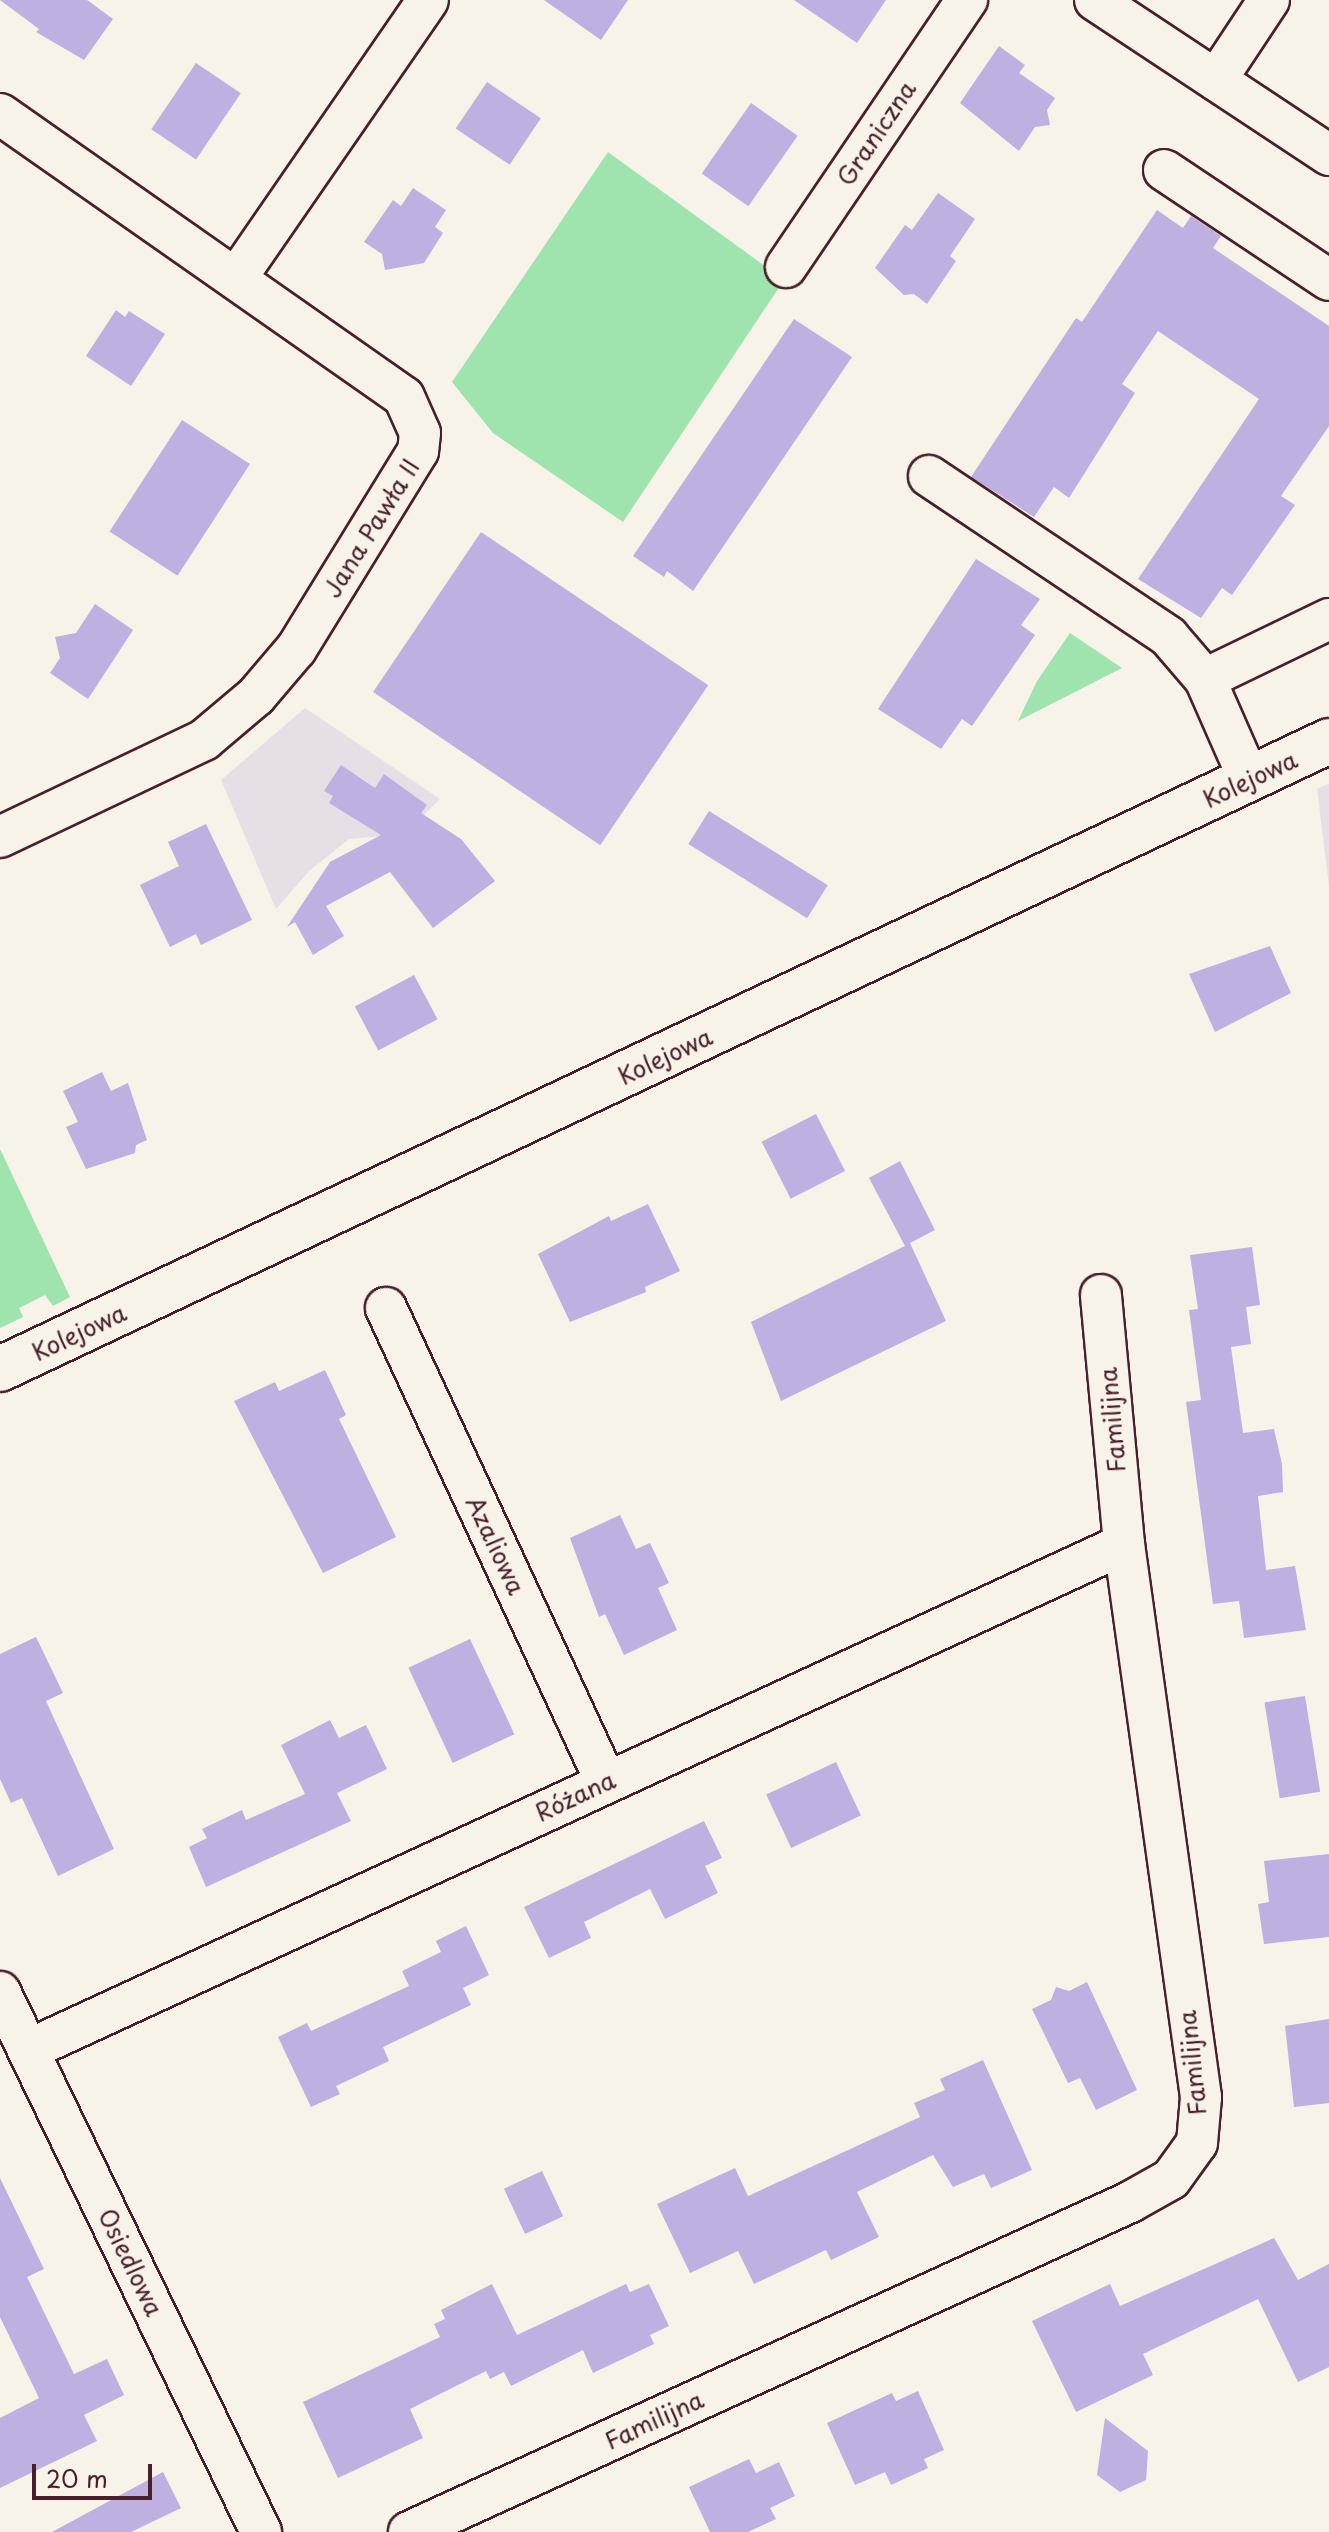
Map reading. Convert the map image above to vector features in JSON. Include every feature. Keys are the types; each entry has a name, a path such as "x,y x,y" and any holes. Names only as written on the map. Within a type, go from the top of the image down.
{"street":[{"path":"237,277 428,0"},
{"name":"Graniczna","path":"786,267 967,0"},
{"path":"1095,0 1329,155"},
{"path":"1216,80 1269,0"},
{"name":"Jana Pawła II","path":"0,114 237,277 404,397 420,433 418,451 296,649 256,696 204,740 0,837"},
{"path":"1164,170 1329,280"},
{"path":"929,476 1168,636 1205,679 1249,779"},
{"path":"1205,679 1329,619"},
{"name":"Kolejowa","path":"0,1369 1329,741"},
{"name":"Familijna","path":"409,2532 1130,2202 1171,2179 1197,2143 1201,2097 1124,1544 1101,1295"},
{"name":"Azaliowa","path":"386,1308 606,1782"},
{"name":"Różana","path":"28,2050 1124,1544"},
{"name":"Osiedlowa","path":"0,1992 261,2532"}],"shaded area":[{"path":"305,708 440,799 405,834 349,839 309,871 276,909 221,780"},
{"path":"1329,784 1329,886 1317,789"}],"green space":[{"path":"608,152 784,280 623,522 493,433 452,382"},
{"path":"1070,633 1122,668 1018,721 1037,681"},
{"path":"0,1149 70,1297 53,1306 45,1295 19,1308 23,1317 0,1328"}],"building":[{"path":"0,0 87,0 113,19 84,60 36,32 39,29"},
{"path":"544,0 628,0 601,40"},
{"path":"794,0 886,0 857,43"},
{"path":"999,46 1025,65 1019,73 1055,98 1047,110 1050,125 1035,127 1019,151 960,103"},
{"path":"196,63 241,93 196,160 151,129"},
{"path":"487,82 541,118 510,165 456,128"},
{"path":"751,103 798,136 748,206 702,173"},
{"path":"413,188 446,210 435,227 443,233 424,263 385,270 382,254 364,242 393,200 401,206"},
{"path":"938,193 975,219 950,256 956,261 927,304 914,294 904,295 875,268 905,225 912,230"},
{"path":"1157,210 1183,228 1191,216 1221,236 1213,248 1329,326 1329,426 1281,496 1295,505 1232,595 1222,588 1201,618 1138,579 1259,399 1158,331 1122,384 1135,393 1069,498 1054,487 1034,517 971,477 1076,318 1082,322"},
{"path":"116,310 125,317 129,311 165,334 131,386 86,356"},
{"path":"794,319 852,357 693,591 667,571 664,577 633,556"},
{"path":"182,420 250,464 177,576 110,532"},
{"path":"481,532 708,685 600,845 373,692"},
{"path":"976,559 1040,599 1021,625 1035,635 972,726 962,719 941,749 878,709"},
{"path":"95,604 133,630 88,699 50,673 60,658 55,637 76,633"},
{"path":"341,765 375,788 384,774 427,805 421,813 461,839 495,881 433,928 390,872 326,906 344,936 313,955 295,922 287,927 330,862 381,835 329,803 333,796 324,791"},
{"path":"709,811 828,885 807,918 688,844"},
{"path":"206,824 252,920 201,945 196,934 170,947 140,885 179,866 168,842"},
{"path":"1270,946 1291,993 1215,1032 1189,974"},
{"path":"414,975 437,1019 378,1051 355,1006"},
{"path":"102,1072 111,1091 128,1083 147,1140 136,1145 135,1153 86,1169 66,1127 78,1122 63,1091"},
{"path":"816,1114 845,1171 791,1199 762,1142"},
{"path":"900,1161 935,1230 910,1243 946,1321 781,1401 751,1322 905,1246 869,1178"},
{"path":"648,1204 680,1271 645,1287 646,1292 570,1322 538,1254 609,1216 611,1221"},
{"path":"1252,1247 1260,1305 1246,1307 1251,1344 1231,1347 1243,1433 1274,1429 1282,1464 1283,1492 1258,1496 1266,1570 1295,1566 1306,1630 1244,1638 1239,1601 1213,1604 1186,1402 1201,1400 1189,1310 1198,1309 1190,1255"},
{"path":"325,1370 346,1415 339,1419 396,1537 323,1573 234,1401 275,1382 279,1391"},
{"path":"620,1515 636,1549 650,1543 669,1583 658,1588 677,1630 624,1655 605,1614 599,1617 570,1538"},
{"path":"36,1637 63,1693 46,1701 114,1849 58,1876 22,1798 11,1803 0,1779 0,1654"},
{"path":"470,1639 514,1734 453,1763 408,1668"},
{"path":"1305,1696 1320,1792 1280,1798 1265,1702"},
{"path":"330,1720 339,1738 366,1725 387,1769 337,1793 351,1821 206,1887 189,1847 207,1838 202,1829 242,1810 246,1820 305,1794 281,1745"},
{"path":"836,1762 861,1815 791,1848 766,1795"},
{"path":"704,1821 722,1858 705,1866 718,1893 665,1919 650,1889 584,1922 591,1938 549,1958 524,1907"},
{"path":"1329,1854 1329,1937 1264,1944 1258,1904 1269,1902 1264,1861"},
{"path":"466,1926 489,1975 463,1988 471,2005 383,2047 389,2061 336,2086 340,2094 311,2107 278,2037 307,2023 311,2031 409,1986 402,1971 441,1952 436,1941"},
{"path":"1087,1982 1137,2090 1096,2110 1080,2078 1068,2083 1032,2009 1051,2000 1056,1987 1069,1991"},
{"path":"1329,2019 1329,2103 1294,2107 1285,2026"},
{"path":"983,2060 1032,2170 991,2188 984,2174 953,2187 933,2155 857,2192 879,2237 831,2260 826,2250 754,2284 738,2251 690,2273 657,2204 735,2168 748,2196 920,2117 914,2103 945,2090 940,2079"},
{"path":"542,2171 563,2216 525,2234 504,2189"},
{"path":"0,2178 44,2269 27,2277 74,2374 107,2359 124,2395 84,2415 97,2441 0,2488 0,2418 39,2398 0,2317"},
{"path":"1274,2238 1298,2280 1329,2264 1329,2367 1298,2382 1258,2299 1143,2354 1153,2375 1076,2412 1032,2321 1110,2284 1120,2306"},
{"path":"492,2284 517,2335 626,2284 630,2292 649,2284 669,2326 650,2335 654,2344 593,2373 583,2350 511,2386 504,2372 490,2379 486,2371 410,2409 423,2438 338,2478 303,2402 440,2337 434,2324 445,2319 441,2310"},
{"path":"918,2391 944,2450 924,2459 928,2468 891,2485 885,2472 855,2485 827,2423 892,2393 896,2401"},
{"path":"1105,2418 1148,2451 1146,2480 1120,2492 1097,2475"},
{"path":"749,2459 756,2473 779,2462 795,2496 770,2508 776,2519 748,2532 710,2532 689,2487"},
{"path":"163,2472 181,2508 131,2532 52,2532"}]}
